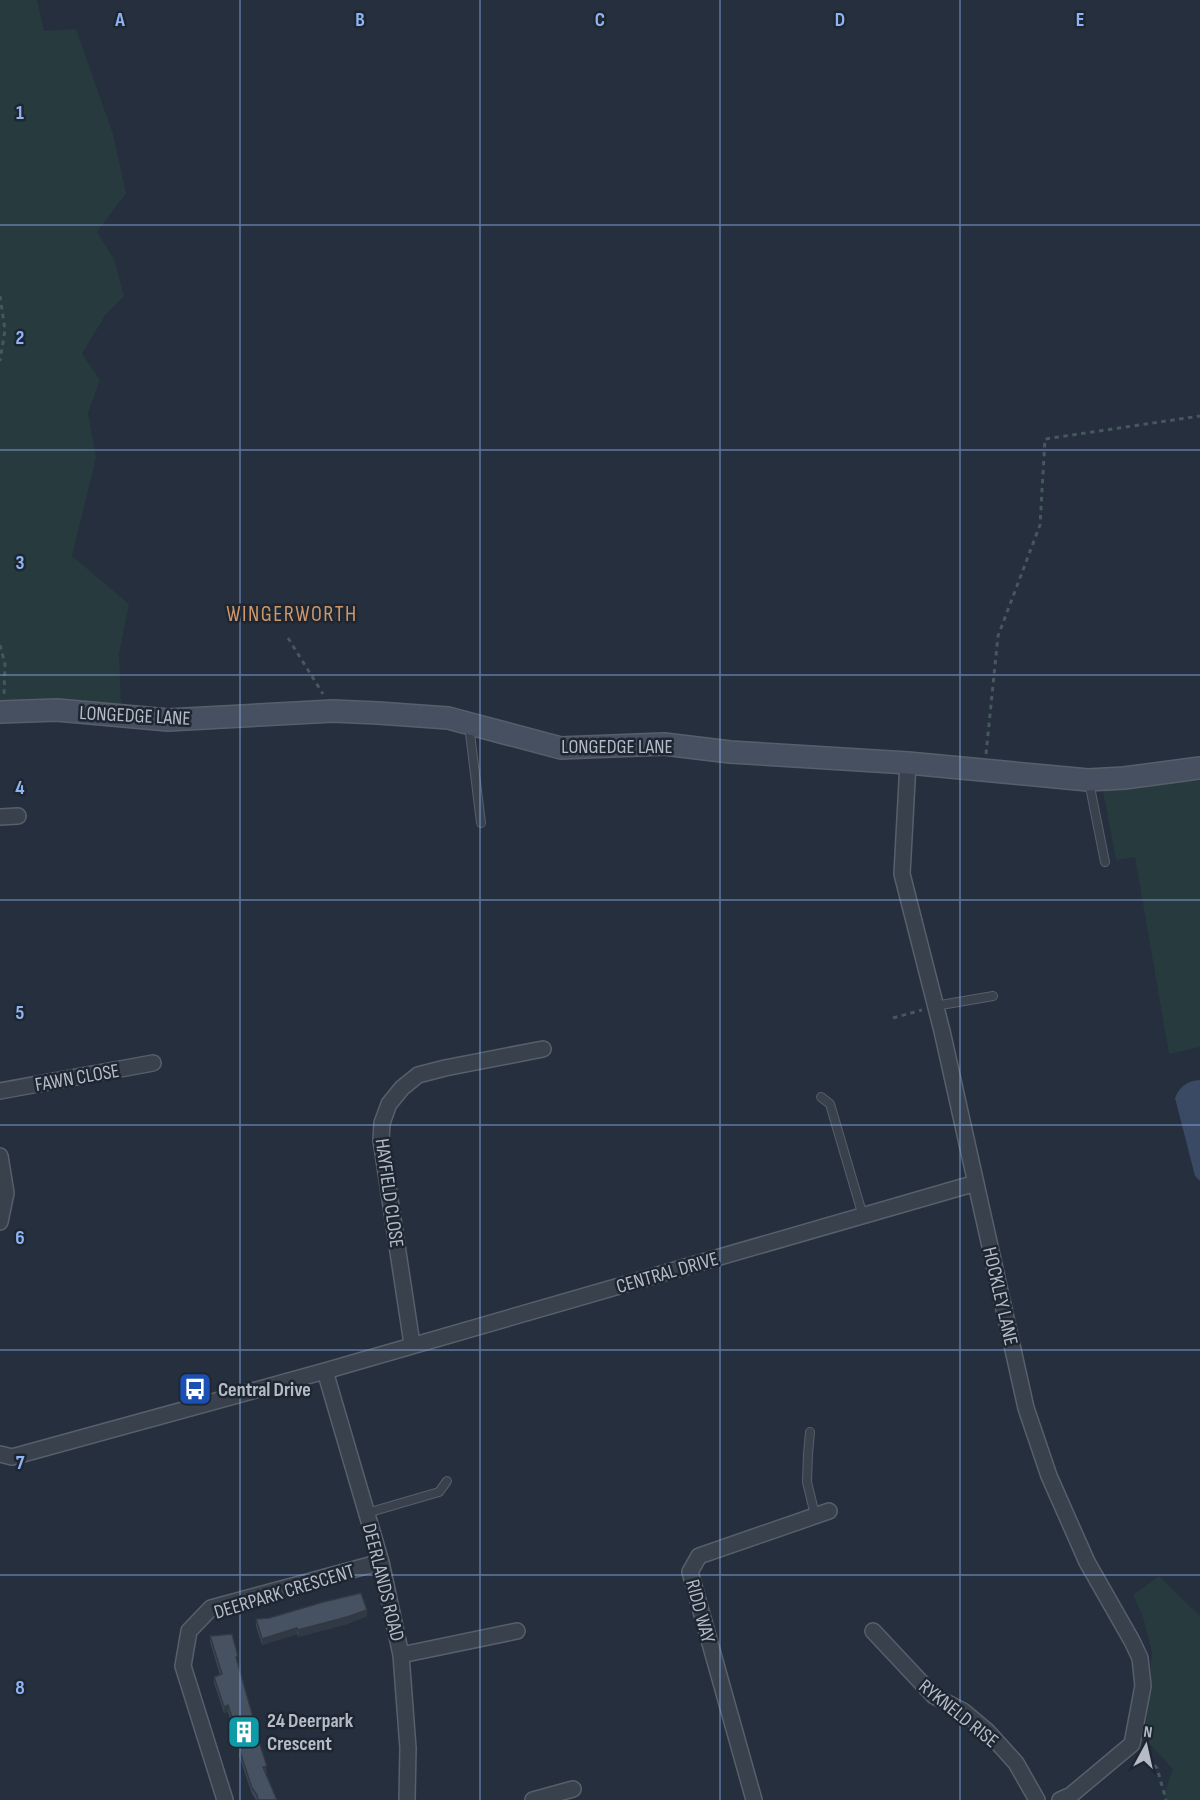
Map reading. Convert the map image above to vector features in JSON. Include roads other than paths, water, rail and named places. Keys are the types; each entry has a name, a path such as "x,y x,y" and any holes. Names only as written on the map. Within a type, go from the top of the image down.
{"street":[{"name":"LONGEDGE LANE","path":"1,712 57,710 168,720 333,711 448,718 561,748 664,744 730,752 908,763 1088,780 1124,778 1200,768"},
{"name":"HOCKLEY LANE","path":"908,763 902,874 935,1006 1026,1408 1049,1476 1087,1562 1140,1658 1143,1686 1132,1743 1071,1795 1060,1800"},
{"path":"0,817 18,816"},
{"name":"HAYFIELD CLOSE","path":"412,1344 381,1140 382,1123 389,1104 402,1088 418,1075 543,1049"},
{"name":"FAWN CLOSE","path":"0,1091 153,1063"},
{"path":"0,1156 6,1193 0,1222"},
{"name":"CENTRAL DRIVE","path":"6,1456 325,1371 412,1344 976,1183"},
{"name":"DEERLANDS ROAD","path":"325,1371 381,1562 401,1654 408,1748 407,1800"},
{"name":"RIDD WAY","path":"754,1800 690,1572 699,1556 822,1513"},
{"name":"DEERPARK CRESCENT","path":"225,1800 183,1666 189,1631 211,1608 381,1562"},
{"path":"401,1654 517,1630"},
{"name":"RYKNELD RISE","path":"873,1631 934,1696 963,1711 988,1732 1016,1763 1037,1800"},
{"path":"533,1800 573,1789"}],"lane":[{"path":"469,724 481,822"},
{"path":"1088,780 1105,862"},
{"path":"935,1006 993,996"},
{"path":"821,1097 830,1104 863,1216"},
{"path":"810,1432 807,1482 822,1513"},
{"path":"367,1513 439,1492 447,1481"}],"water":[{"path":"1200,1080 1200,1181 1195,1176 1175,1098 1184,1085"}],"place":[{"name":"Central Drive","path":"195,1389"},
{"name":"24 Deerpark Crescent","path":"244,1732"}],"district":[{"name":"WINGERWORTH","path":"292,613"}]}
